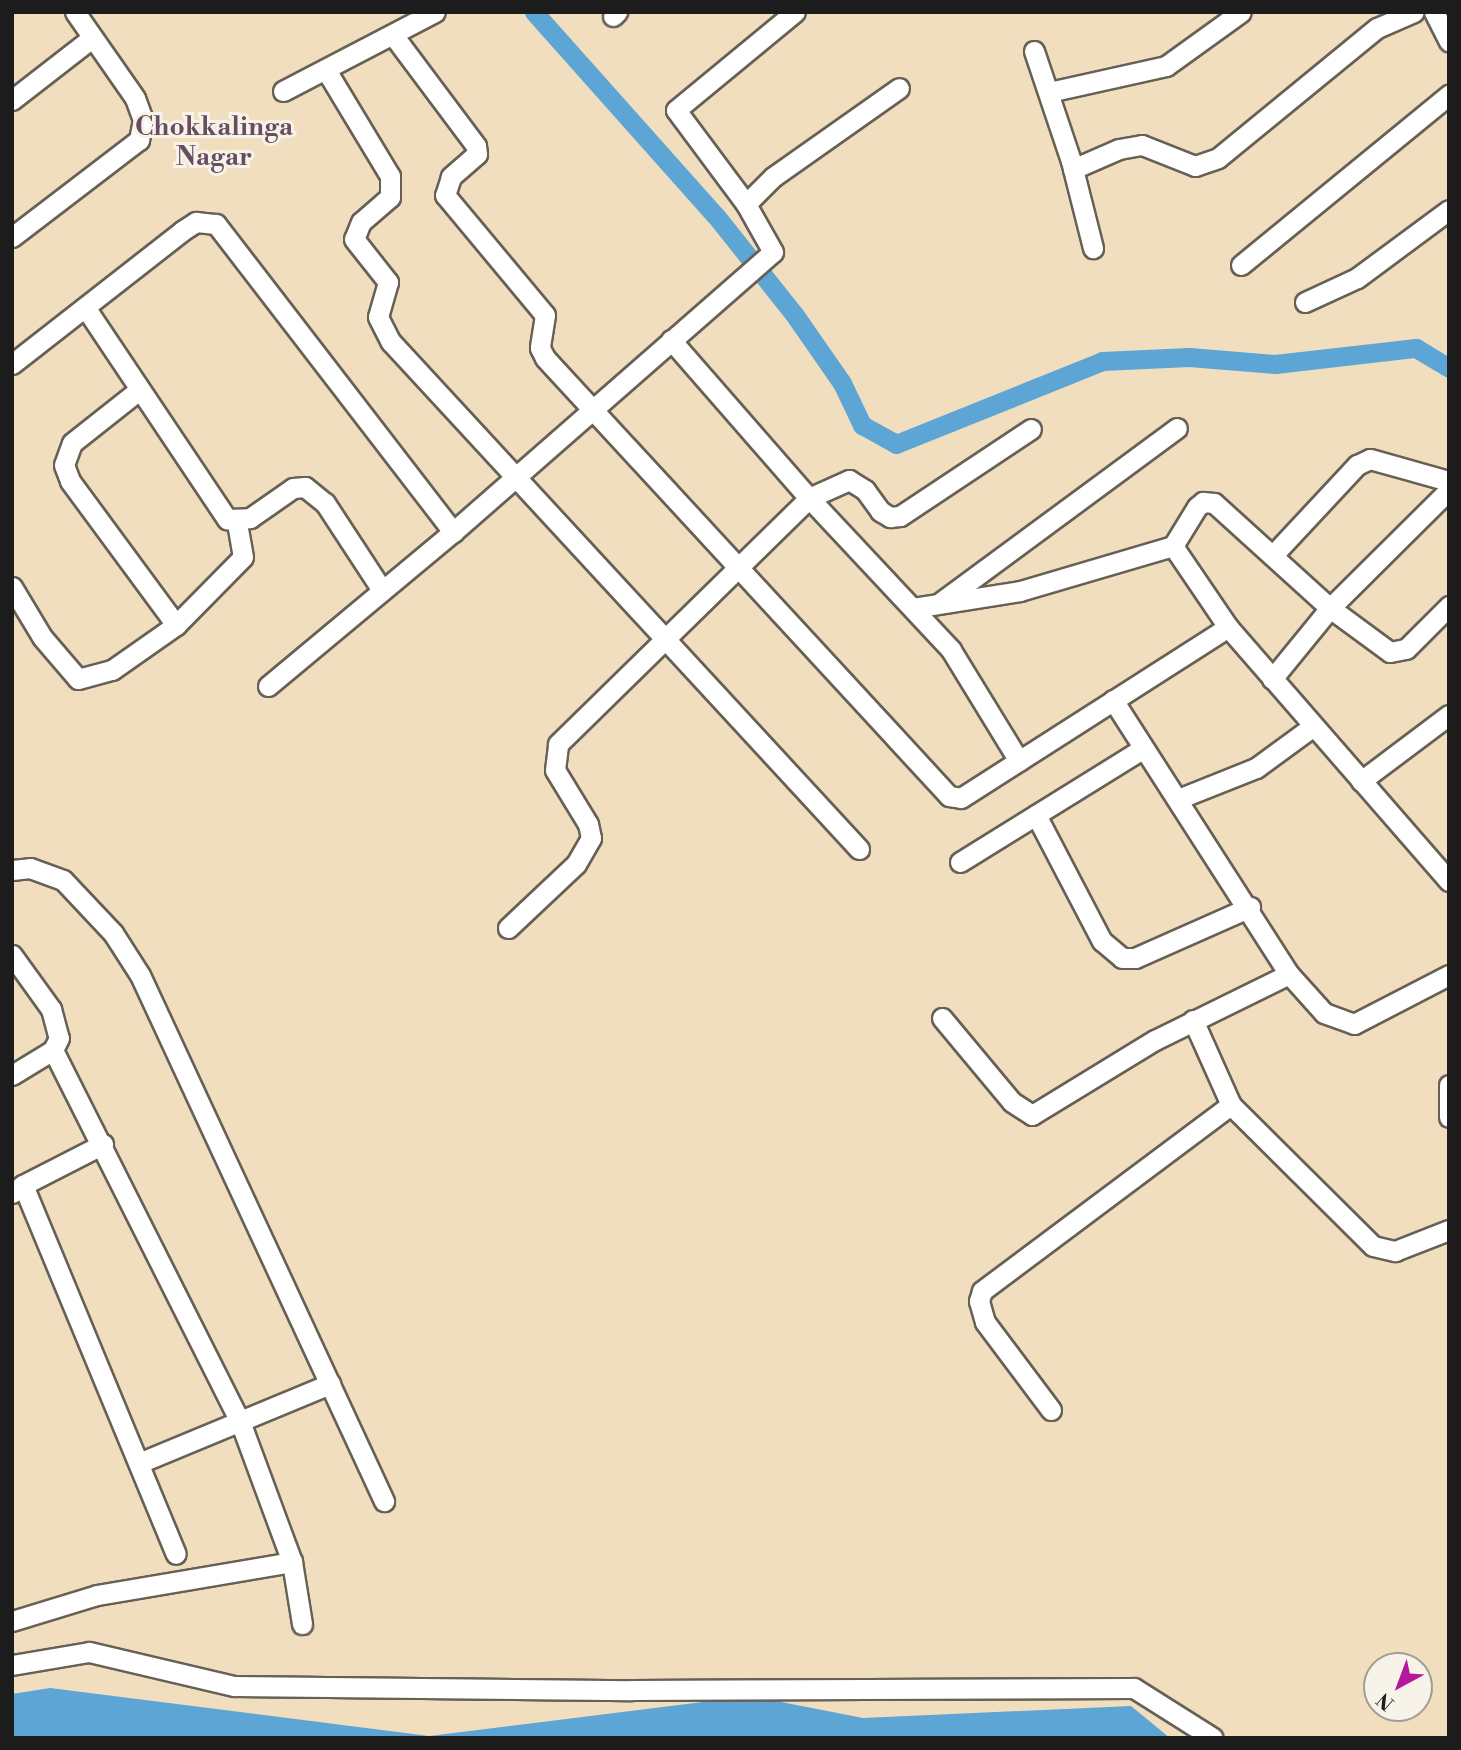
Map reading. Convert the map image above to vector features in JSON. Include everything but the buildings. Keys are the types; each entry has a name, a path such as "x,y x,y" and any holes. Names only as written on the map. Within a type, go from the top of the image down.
{"street":[{"path":"12,237 139,140 143,120 135,98 75,12"},
{"path":"283,91 435,12"},
{"path":"268,686 453,532 772,252 746,204 676,110 794,12"},
{"path":"1049,92 1166,66 1241,12"},
{"path":"1073,169 1119,149 1142,145 1195,166 1218,158 1377,28 1414,12"},
{"path":"1434,12 1449,41"},
{"path":"393,35 476,146 477,154 451,177 445,195 545,315 540,348 545,358 740,566 949,796 961,798 1228,627"},
{"path":"12,100 92,38"},
{"path":"1034,51 1073,169 1093,248"},
{"path":"326,69 390,176 390,197 361,222 354,239 388,282 378,308 382,327 515,476 859,849"},
{"path":"746,204 773,177 899,88"},
{"path":"1241,265 1449,96"},
{"path":"1305,302 1357,278 1449,209"},
{"path":"12,364 87,310 189,226 196,222 216,224 453,532"},
{"path":"87,310 214,506 227,519 237,522 250,518 293,488 305,486 325,503 382,590"},
{"path":"671,340 809,498 913,608 967,672 1019,761"},
{"path":"139,390 72,443 64,465 70,481 176,625"},
{"path":"939,604 1177,428"},
{"path":"508,928 576,864 591,838 588,824 555,770 558,744 809,498 849,480 865,490 880,511 890,517 900,516 1031,429"},
{"path":"1274,554 1357,465 1370,459 1449,481"},
{"path":"1272,679 1330,608 1449,490"},
{"path":"913,608 1020,591 1173,546 1203,502 1224,509 1330,608 1382,649 1398,652 1449,606"},
{"path":"12,587 43,637 78,679 112,670 176,625 243,557 237,522"},
{"path":"1173,546 1228,627 1312,727 1449,881"},
{"path":"1113,700 1250,907 1289,974 1324,1013 1354,1024 1449,975"},
{"path":"1361,781 1449,715"},
{"path":"1178,799 1256,768 1312,727"},
{"path":"960,862 1144,748"},
{"path":"1036,815 1102,941 1122,958 1135,958 1250,907"},
{"path":"12,870 30,868 63,880 113,933 140,975 384,1501"},
{"path":"12,955 59,1025 53,1049 103,1144 241,1424 292,1562 302,1624"},
{"path":"942,1018 1012,1102 1032,1115 1193,1020 1289,974"},
{"path":"1193,1020 1231,1105 1373,1246 1395,1251 1449,1230"},
{"path":"12,1075 53,1049"},
{"path":"1449,1085 1449,1116"},
{"path":"1051,1410 985,1322 979,1301 982,1291 1231,1105"},
{"path":"103,1144 18,1189 176,1553"},
{"path":"139,1463 241,1424 330,1384"},
{"path":"12,1621 97,1595 292,1562"},
{"path":"12,1665 89,1652 234,1686 631,1690 1134,1688 1213,1738"}],"water":[{"path":"50,1688 429,1736 751,1696 863,1718 1131,1706 1170,1738 12,1738 12,1694"}],"waterway":[{"path":"534,12 716,216 794,314 842,383 862,425 896,444 1102,361 1189,357 1275,364 1416,348 1449,368"}],"district":[{"name":"Chokkalinga Nagar","path":"214,143"}]}
